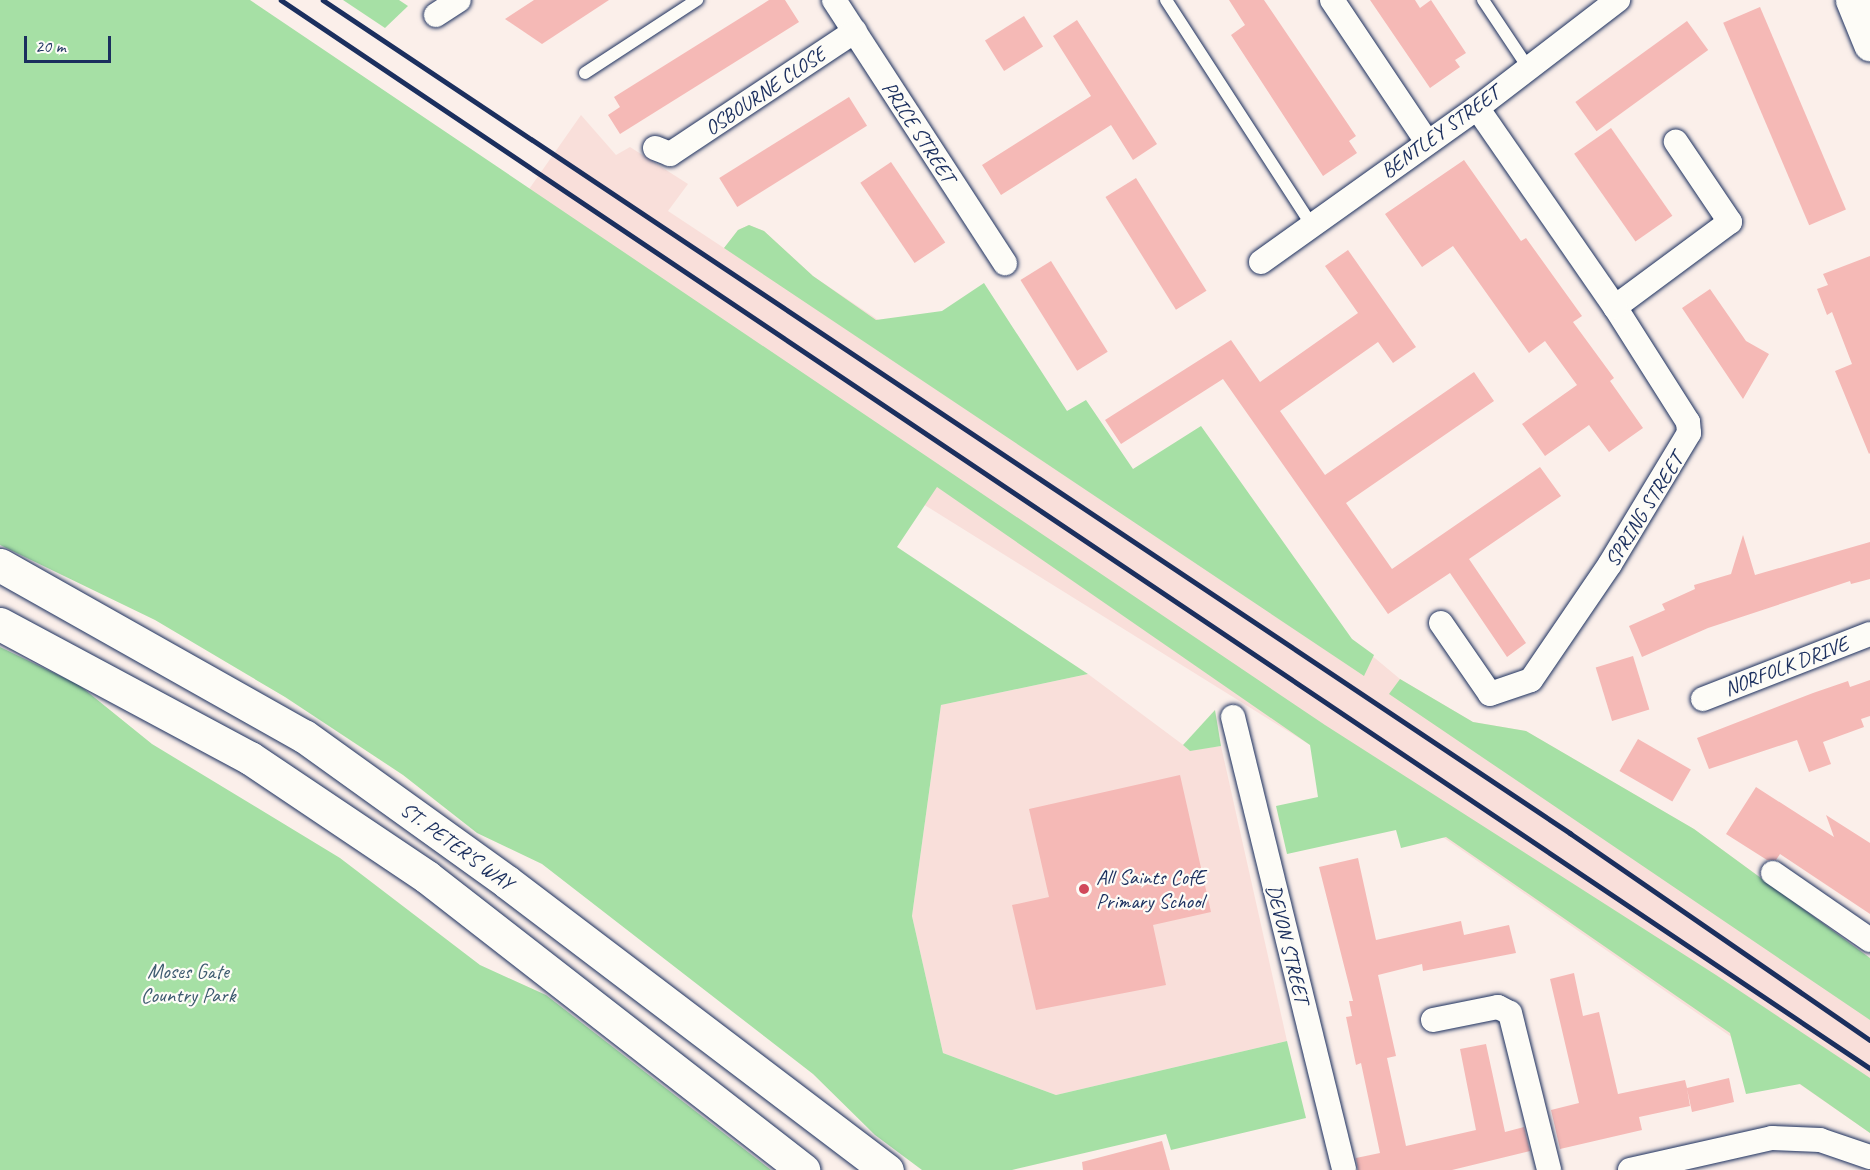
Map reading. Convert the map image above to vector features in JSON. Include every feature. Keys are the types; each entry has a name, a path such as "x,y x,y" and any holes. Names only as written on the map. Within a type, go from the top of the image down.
{"main road":[{"path":"1851,0 1870,44"},
{"name":"ST. PETER'S WAY","path":"0,565 304,736 507,882 887,1170"},
{"name":"ST. PETER'S WAY","path":"0,624 250,758 427,877 804,1170"}],"street":[{"path":"436,15 459,0"},
{"name":"PRICE STREET","path":"834,0 1005,263"},
{"path":"1332,0 1427,142"},
{"name":"BENTLEY STREET","path":"1261,262 1477,108 1527,66 1618,0"},
{"name":"OSBOURNE CLOSE","path":"673,155 855,32"},
{"name":"SPRING STREET","path":"1441,623 1490,694 1531,680 1687,442 1688,422 1615,307 1477,108"},
{"path":"1615,307 1730,222 1676,142"},
{"name":"NORFOLK DRIVE","path":"1702,699 1870,633"},
{"name":"DEVON STREET","path":"1233,717 1344,1170"},
{"path":"1773,873 1870,940"},
{"path":"1433,1020 1498,1006 1510,1013 1550,1170"},
{"path":"1630,1170 1710,1160 1797,1137 1870,1157"}],"lane":[{"path":"585,73 697,0"},
{"path":"1166,0 1312,226"},
{"path":"1483,0 1527,66"}],"shaded area":[{"path":"581,115 616,155 630,147 688,184 668,211 724,248 738,230 749,225 764,231 813,276 1352,639 1400,679 1473,722 1526,731 1694,829 1870,958 1870,1133 1310,745 870,471 513,212"},
{"name":"All Saints CofE Primary School","path":"1088,674 1190,750 1221,746 1287,1041 1056,1095 943,1053 912,916 941,705"}],"green space":[{"path":"0,0 250,0 1325,725 1716,975 1870,1078 1870,1133 1800,1084 1746,1094 1730,1033 1446,837 1401,848 1396,830 1287,854 1276,806 1318,797 1310,745 937,487 897,547 1088,674 941,705 912,916 943,1053 1056,1095 1287,1041 1306,1118 1171,1150 1166,1134 1012,1170 922,1170 875,1135 813,1074 542,864 477,833 403,775 285,697 155,620 0,545"},
{"path":"343,0 399,0 408,6 385,28"},
{"path":"749,225 764,231 813,276 876,320 942,311 984,283 1067,411 1086,400 1133,469 1201,426 1352,639 1374,655 1364,676 724,248 738,230"},
{"name":"Moses Gate Country Park","path":"0,647 79,685 152,744 340,858 480,965 546,995 771,1170 0,1170"},
{"path":"1400,679 1473,722 1526,731 1694,829 1870,958 1870,1020 1389,694"},
{"path":"1215,710 1221,746 1190,751 1183,745"}],"building":[{"path":"534,0 609,0 542,44 505,19"},
{"path":"769,0 785,0 799,22 620,134 608,115 620,107 614,97"},
{"path":"1229,0 1264,0 1356,136 1349,141 1357,153 1323,176 1231,35 1245,25"},
{"path":"1370,0 1415,0 1420,8 1431,0 1466,53 1455,60 1460,67 1430,88"},
{"path":"1760,7 1846,210 1809,225 1723,23"},
{"path":"1024,16 1043,47 1004,71 985,40"},
{"path":"1077,20 1157,144 1133,160 1111,125 1001,195 982,165 1091,96 1053,36"},
{"path":"1687,21 1708,50 1597,131 1575,102"},
{"path":"849,97 867,126 737,207 719,178"},
{"path":"1611,128 1672,216 1636,241 1574,154"},
{"path":"1464,160 1521,241 1526,238 1582,316 1573,322 1614,378 1610,381 1643,428 1609,452 1589,425 1545,456 1522,424 1577,385 1545,341 1529,353 1453,246 1422,267 1385,214"},
{"path":"891,162 945,242 915,263 860,183"},
{"path":"1136,178 1206,291 1176,310 1105,197"},
{"path":"1348,250 1416,347 1393,363 1378,342 1280,411 1325,475 1474,372 1494,401 1346,503 1392,569 1540,467 1561,496 1469,559 1526,643 1507,657 1450,573 1388,614 1223,379 1121,444 1105,420 1231,340 1260,382 1358,313 1325,266"},
{"path":"1870,256 1869,454 1835,371 1852,364 1832,312 1827,315 1817,289 1828,285 1823,274"},
{"path":"1051,261 1108,352 1077,371 1020,280"},
{"path":"1710,289 1746,341 1769,354 1743,399 1682,308"},
{"path":"1743,535 1755,575 1870,542 1870,579 1851,584 1850,581 1708,628 1642,657 1629,626 1665,610 1662,604 1695,589 1694,585 1731,574"},
{"path":"1633,656 1649,710 1612,721 1596,667"},
{"path":"1870,680 1870,716 1861,719 1864,727 1823,742 1831,764 1809,772 1797,740 1709,769 1697,738 1848,681 1850,687"},
{"path":"1638,739 1691,770 1672,802 1620,771"},
{"path":"1180,775 1211,912 1153,925 1166,985 1036,1010 1012,905 1049,897 1029,809"},
{"path":"1756,787 1834,837 1826,815 1870,843 1870,914 1780,854 1776,860 1767,860 1726,834"},
{"path":"1358,858 1376,940 1461,921 1464,935 1509,925 1516,953 1423,971 1422,964 1378,975 1396,1056 1387,1058 1406,1146 1476,1130 1460,1049 1486,1044 1505,1132 1524,1127 1530,1151 1452,1170 1358,1170 1356,1158 1380,1153 1361,1063 1356,1065 1346,1017 1352,1016 1349,1001 1353,1001 1319,867"},
{"path":"1574,973 1583,1016 1599,1012 1618,1094 1685,1080 1687,1088 1729,1078 1734,1102 1692,1112 1687,1089 1690,1106 1639,1117 1642,1130 1560,1149 1551,1110 1579,1103 1550,979"},
{"path":"1162,1141 1170,1170 1083,1170 1082,1162"}],"railway":[{"path":"281,0 1870,1068"},
{"path":"323,0 1570,833 1870,1040"}],"place":[{"name":"All Saints CofE Primary School","path":"1084,889"}]}
